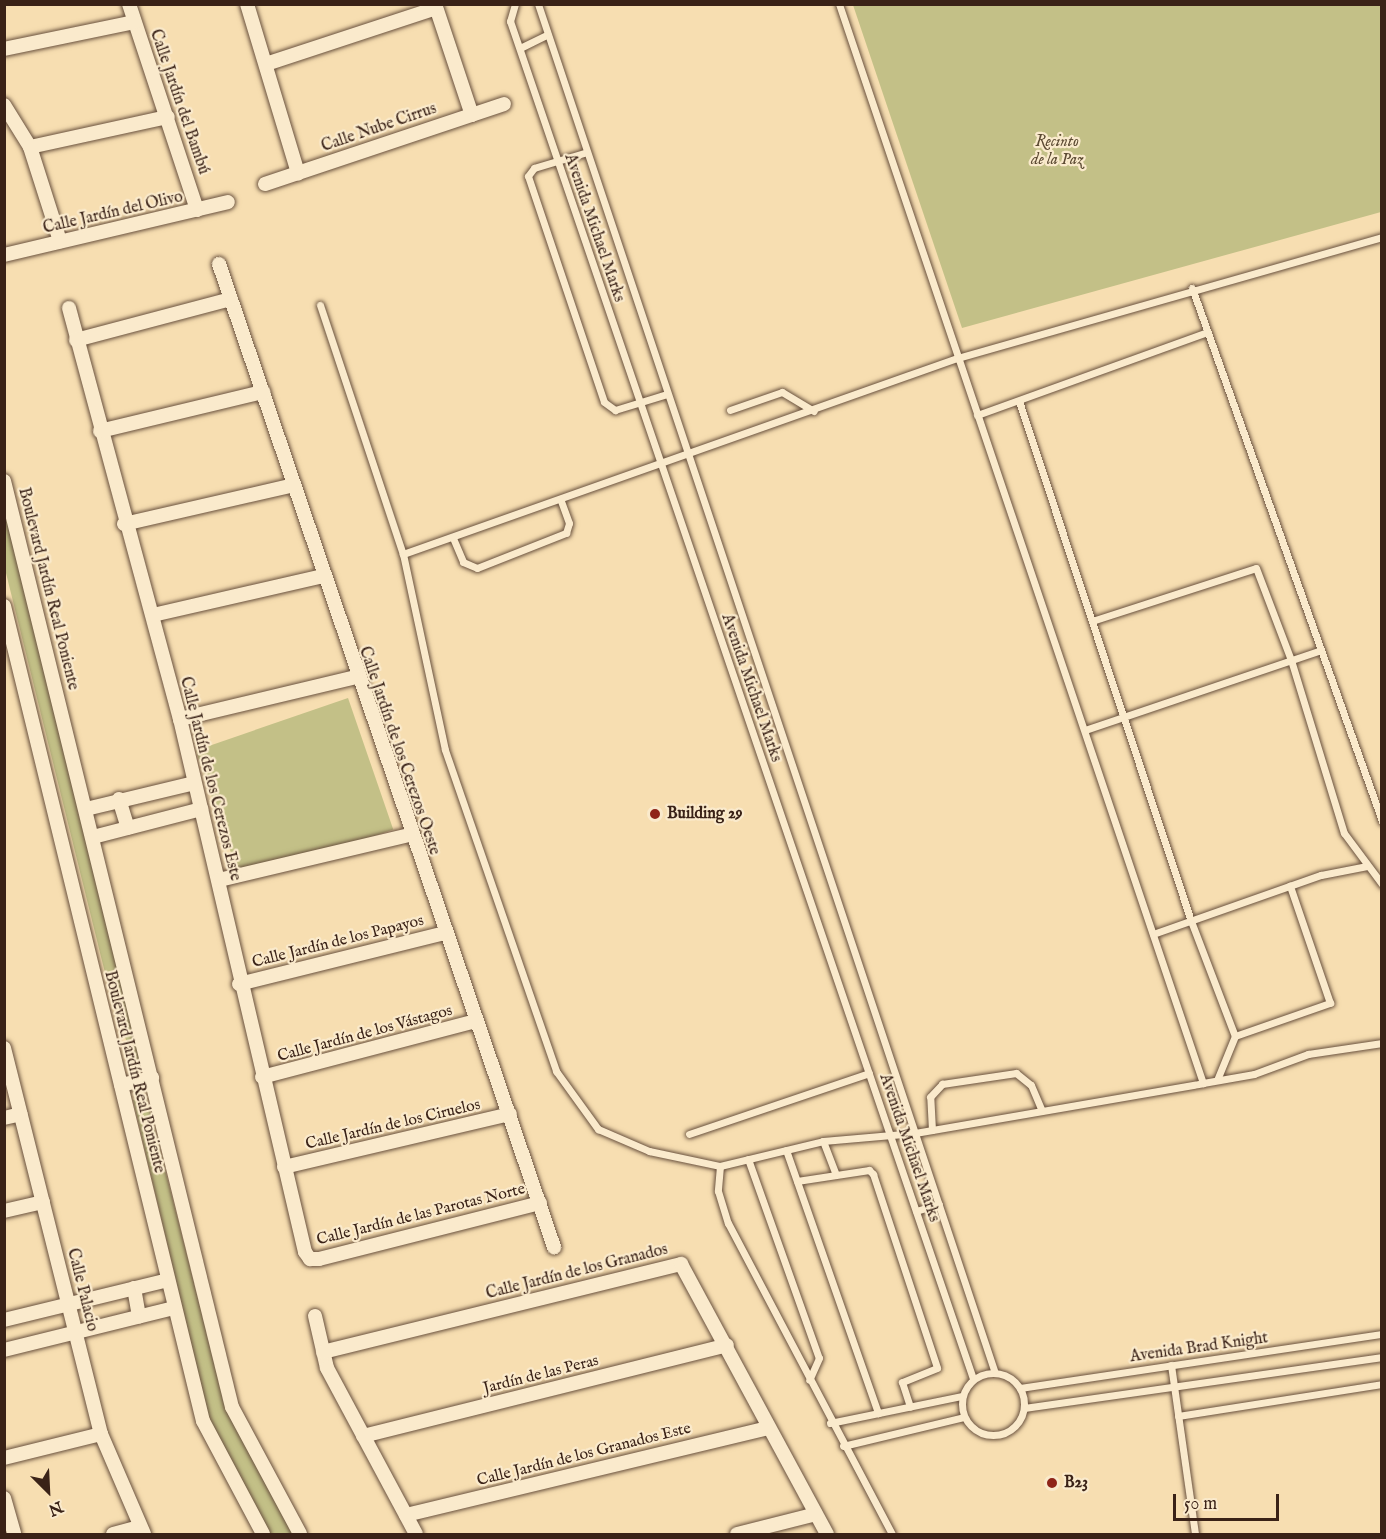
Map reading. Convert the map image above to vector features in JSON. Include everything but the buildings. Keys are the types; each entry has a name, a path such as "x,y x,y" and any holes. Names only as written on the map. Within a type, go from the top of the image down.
{"street":[{"name":"Calle Jardín del Bambú","path":"129,4 197,210"},
{"path":"247,4 298,173"},
{"path":"266,64 436,6 471,115"},
{"path":"4,49 134,22"},
{"name":"Calle Nube Cirrus","path":"265,184 504,104"},
{"path":"4,105 30,147 60,242"},
{"path":"30,147 168,117"},
{"name":"Calle Jardín del Olivo","path":"4,255 228,202"},
{"name":"Calle Jardín de los Cerezos Oeste","path":"219,264 410,835 555,1247"},
{"path":"76,340 231,300"},
{"name":"Calle Jardín de los Cerezos Este","path":"69,308 124,524 153,615 180,719 219,880 239,984 284,1167 310,1259"},
{"path":"100,431 263,392"},
{"name":"Boulevard Jardín Real Poniente","path":"4,481 232,1407 300,1534"},
{"path":"124,524 294,485"},
{"path":"153,615 323,576"},
{"name":"Boulevard Jardín Real Poniente","path":"4,606 202,1421 263,1534"},
{"path":"180,719 356,677"},
{"path":"86,809 118,799 194,783"},
{"path":"118,799 128,828"},
{"path":"93,837 201,809"},
{"path":"219,880 410,835"},
{"name":"Calle Jardín de los Papayos","path":"239,984 445,933"},
{"name":"Calle Jardín de los Vástagos","path":"262,1077 475,1022"},
{"name":"Calle Palacio","path":"4,1048 101,1434 142,1531"},
{"path":"121,1085 152,1078"},
{"path":"4,1118 21,1114"},
{"name":"Calle Jardín de los Ciruelos","path":"284,1167 510,1114"},
{"path":"4,1211 43,1202"},
{"name":"Calle Jardín de las Parotas Norte","path":"310,1259 540,1203"},
{"name":"Calle Jardín de los Granados","path":"323,1352 671,1264 688,1273 827,1534"},
{"path":"4,1320 168,1280"},
{"path":"134,1288 139,1317"},
{"path":"4,1350 174,1308"},
{"path":"315,1316 323,1352 363,1436 416,1534"},
{"name":"Jardín de las Peras","path":"363,1436 727,1346"},
{"name":"Calle Jardín de los Granados Este","path":"406,1515 769,1428"},
{"path":"4,1458 101,1434"},
{"path":"4,1498 14,1534"},
{"path":"737,1534 816,1514"},
{"path":"113,1534 142,1531"}],"lane":[{"name":"Avenida Michael Marks","path":"515,4 510,21 973,1379"},
{"name":"Avenida Michael Marks","path":"538,4 545,36 584,153 996,1373"},
{"path":"839,4 1203,1083"},
{"path":"520,48 545,36"},
{"path":"584,153 534,168 528,176 604,402 615,410 640,405 667,394"},
{"path":"403,554 661,467 957,358 1192,288 1382,237"},
{"path":"1192,288 1318,651 1382,821"},
{"path":"320,305 403,554 445,750 556,1071 598,1129 649,1151 720,1166 823,1141 888,1132 915,1133 1203,1083 1308,1053 1382,1043"},
{"path":"977,415 1207,332"},
{"path":"730,410 782,392 814,411"},
{"path":"1019,401 1191,921 1235,1036 1217,1080"},
{"path":"453,538 463,562 477,568 566,533 569,523 561,501"},
{"path":"1092,621 1256,568 1292,660 1344,833 1382,884"},
{"path":"1085,730 1318,651"},
{"path":"1153,934 1290,886 1367,866"},
{"path":"1235,1036 1330,1003 1290,886"},
{"path":"689,1134 869,1073"},
{"path":"932,1130 930,1097 942,1084 1016,1073 1031,1086 1042,1111"},
{"path":"823,1141 835,1173"},
{"path":"786,1150 878,1413"},
{"path":"748,1159 819,1358 809,1380"},
{"path":"720,1166 718,1191 728,1223 830,1423 892,1534"},
{"path":"797,1181 835,1173 869,1170 873,1174 937,1368 902,1382 910,1407"},
{"path":"916,1211 939,1204"},
{"name":"Avenida Brad Knight","path":"1020,1388 1382,1334"},
{"path":"1024,1408 1382,1357"},
{"path":"1171,1365 1195,1534"},
{"path":"996,1373 1020,1388 1024,1408 1017,1425 1005,1434 974,1430 964,1417 962,1396 973,1379 996,1373"},
{"path":"1178,1416 1382,1384"},
{"path":"830,1423 962,1396"},
{"path":"843,1446 964,1417"}],"green space":[{"name":"Recinto de la Paz","path":"853,5 1381,5 1381,212 962,328"},
{"path":"4,504 144,1058 134,1064 109,989 5,569"},
{"path":"348,698 393,829 241,882 196,750"},
{"path":"147,1099 227,1412 293,1534 270,1534 209,1419 133,1100"}],"place":[{"name":"Building 29","path":"655,814"},
{"name":"B23","path":"1052,1483"}]}
